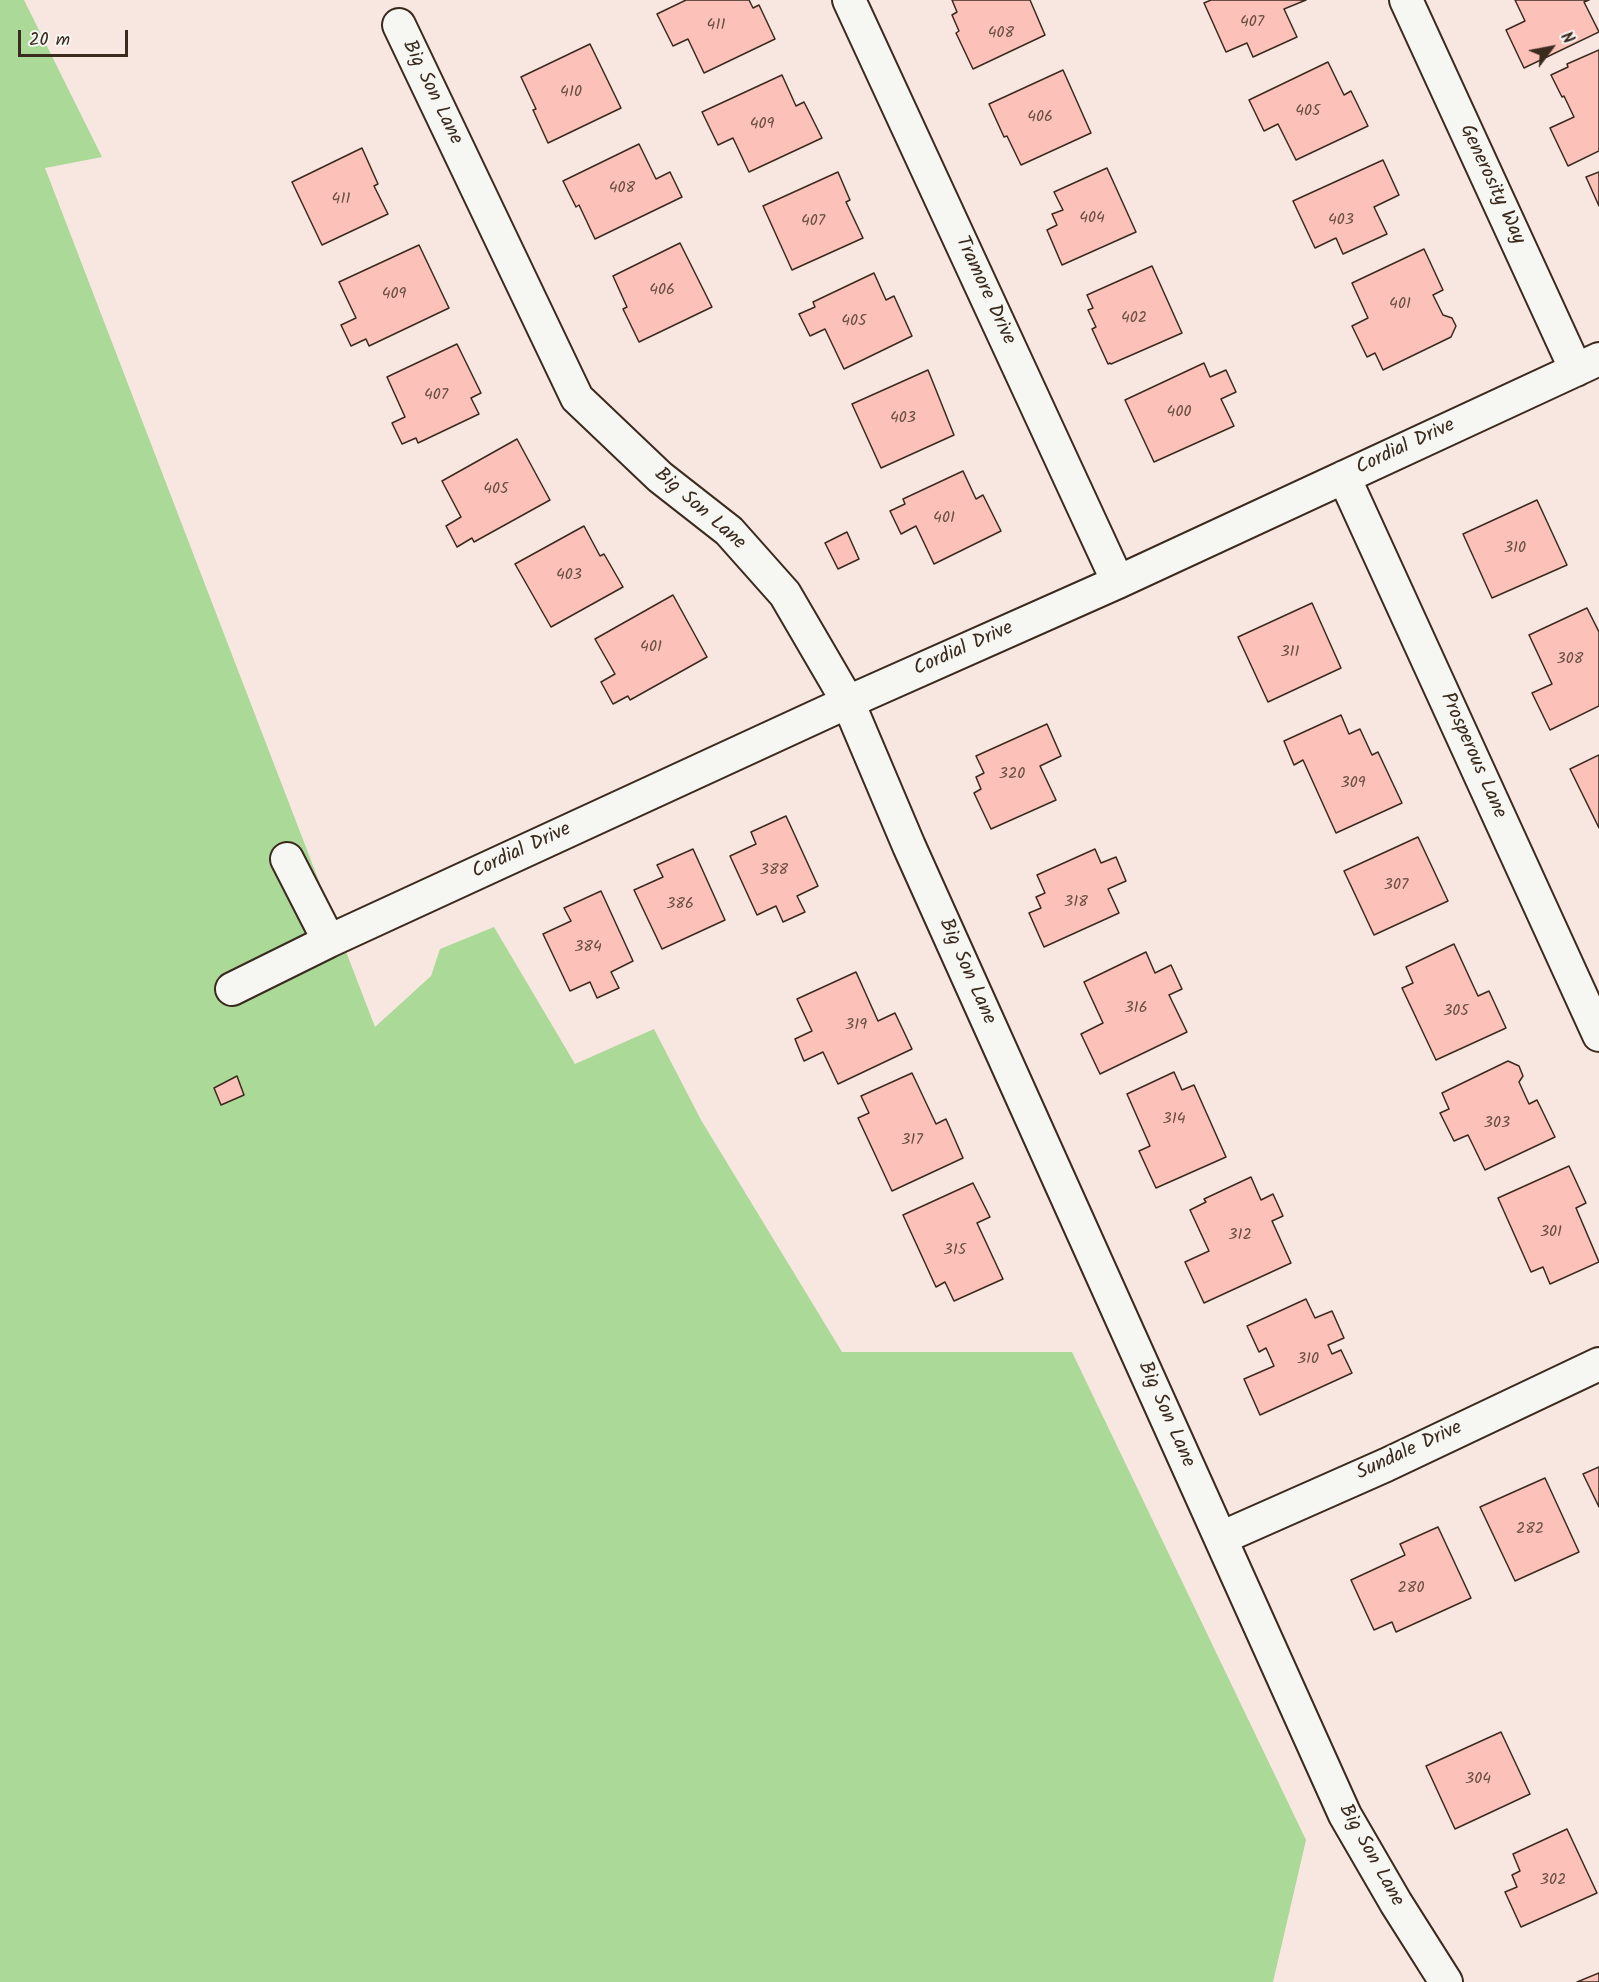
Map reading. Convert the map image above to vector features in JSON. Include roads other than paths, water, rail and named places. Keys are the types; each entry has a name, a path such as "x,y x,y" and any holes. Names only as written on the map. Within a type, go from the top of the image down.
{"street":[{"name":"Tramore Drive","path":"849,0 1119,582"},
{"name":"Generosity Way","path":"1406,0 1588,365"},
{"name":"Big Son Lane","path":"399,25 577,398 660,477 729,531 785,594 848,702 909,846 1345,1815 1396,1904 1446,1982"},
{"name":"Cordial Drive","path":"232,989 329,941 848,702 1119,582 1588,365"},
{"name":"Prosperous Lane","path":"1344,477 1599,1035"},
{"path":"287,859 329,941"},
{"name":"Sundale Drive","path":"1221,1538 1386,1465 1599,1364"}]}
